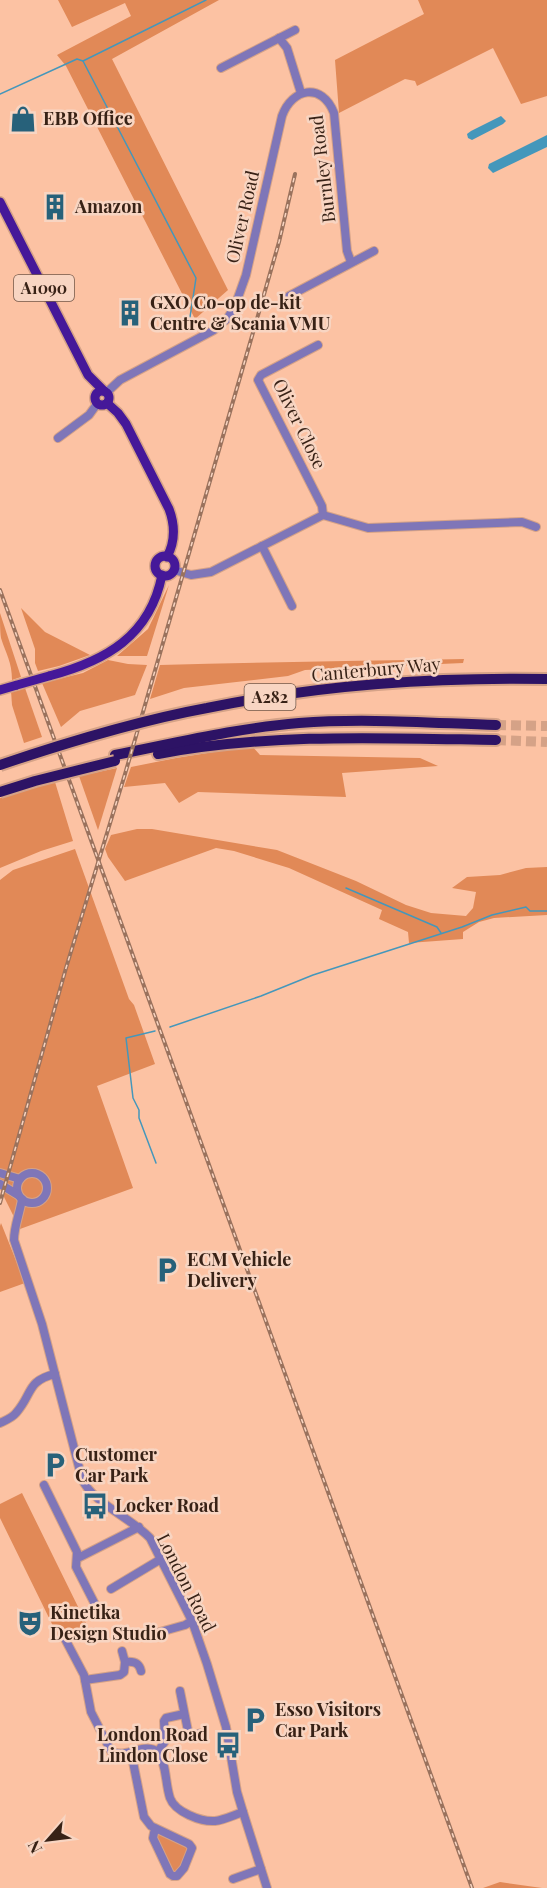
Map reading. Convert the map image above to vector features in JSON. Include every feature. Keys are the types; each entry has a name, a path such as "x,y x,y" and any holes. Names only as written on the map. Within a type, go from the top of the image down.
{"highway":[{"name":"Canterbury Way","path":"0,765 81,739 157,719 256,699 378,684 442,680 547,679"},
{"name":"A282","path":"0,792 141,753 250,729 299,723 350,721 496,725"},
{"name":"A282","path":"0,785 87,761 228,744 302,738 496,740"}],"main road":[{"name":"A1090","path":"0,202 88,375 105,392"},
{"name":"A1090","path":"0,690 77,668 99,658 126,640 140,627 153,607 162,575 156,570 156,562 162,557 167,557 172,547 172,523 169,509 126,424 118,413 99,402 89,385 88,375"},
{"path":"99,402 109,399 105,392"},
{"path":"162,575 171,574 174,570 174,563 167,557"}],"street":[{"path":"221,68 294,30"},
{"path":"279,38 287,48 301,93"},
{"name":"Burnley Road","path":"301,93 310,92 323,96 334,113 347,251 351,262"},
{"name":"Oliver Road","path":"105,392 130,374 214,330 231,313 239,298 249,267 282,116 290,100 301,93"},
{"path":"289,296 374,250"},
{"name":"Oliver Close","path":"318,345 261,375 258,380 322,506 323,515"},
{"path":"58,438 89,415 99,402"},
{"path":"174,570 191,575 205,574 323,515 368,528 522,522 536,527"},
{"path":"262,546 292,606"},
{"path":"0,1173 20,1179"},
{"path":"20,1214 31,1203 44,1197 46,1190 42,1178 35,1174 20,1179 17,1186 21,1198"},
{"path":"0,1184 31,1203"},
{"name":"London Road","path":"21,1198 14,1240 35,1301 83,1483 90,1492 139,1527 150,1538 192,1621 226,1727 237,1792 267,1888"},
{"path":"0,1424 15,1414 35,1382 55,1374"},
{"path":"44,1485 77,1552 76,1567 100,1614"},
{"path":"78,1557 139,1527"},
{"path":"111,1589 161,1559"},
{"path":"160,1632 192,1621"},
{"path":"64,1637 85,1680 92,1715 111,1751 120,1754 149,1748 158,1752 164,1766 171,1800 177,1808 193,1816 215,1821 243,1812"},
{"path":"85,1680 120,1675 124,1672 125,1662 122,1651"},
{"path":"125,1662 137,1663 141,1671"},
{"path":"180,1691 189,1736 202,1733"},
{"path":"158,1752 165,1741 164,1721 184,1714"},
{"path":"131,1752 144,1817 148,1824 185,1842 192,1848 184,1868 177,1876 170,1874 153,1839 155,1828"},
{"path":"233,1879 261,1869"}],"shaded area":[{"path":"58,0 219,0 112,59 228,290 195,319 66,66 57,55 131,16 125,3 72,27"},
{"path":"418,0 547,0 547,96 521,104 493,48 417,86 415,81 405,79 339,113 335,60 424,14"},
{"path":"169,585 147,656 117,656 148,629"},
{"path":"21,608 45,632 90,655 38,671 35,663 35,649"},
{"path":"0,613 21,677 12,680 10,663 1,638"},
{"path":"464,659 463,663 305,670 288,676 184,688 150,699 160,665"},
{"path":"108,660 147,665 135,695 80,711 61,727 42,683 83,673"},
{"path":"25,688 42,737 24,743 12,705 11,691"},
{"path":"252,746 260,755 420,758 438,766 342,773 346,797 198,792 179,803 165,783 124,787 131,767"},
{"path":"117,768 98,830 79,776"},
{"path":"55,782 73,841 0,868 0,798"},
{"path":"137,829 152,829 277,850 356,881 406,905 431,913 466,916 473,908 476,892 452,888 467,877 500,875 526,868 547,867 547,915 494,918 479,922 463,932 463,939 409,943 408,932 379,919 382,910 289,868 234,851 216,848 125,881 105,849 111,835"},
{"path":"75,849 155,1064 97,1086 133,1188 20,1229 0,1189 0,880 13,870"},
{"path":"1,1223 25,1283 0,1292 0,1226"},
{"path":"22,1493 87,1625 56,1641 53,1626 0,1518 0,1504"},
{"path":"157,1832 189,1848 179,1871 173,1873 155,1836"},
{"path":"500,1882 542,1888 483,1888"}],"water":[{"path":"501,116 506,121 503,124 472,140 468,138 467,134 471,131"},
{"path":"547,135 547,147 493,173 488,168 489,164"}],"waterway":[{"path":"0,94 77,59 83,61 206,0"},
{"path":"83,61 196,278 188,330"},
{"path":"346,888 437,927 441,933"},
{"path":"170,1027 261,996 313,975 462,927 492,915 526,907 530,911 547,911"},
{"path":"155,1031 126,1038 133,1098 156,1163"}],"tunnel":[{"path":"496,725 547,726"},
{"path":"496,740 547,742"}],"railway":[{"path":"0,1203 66,968 125,774 261,305 295,174"},
{"path":"0,590 472,1888"}],"place":[{"name":"EBB Office","path":"23,119"},
{"name":"Amazon","path":"55,207"},
{"name":"GXO Co-op de-kit Centre & Scania VMU","path":"130,313"},
{"name":"ECM Vehicle Delivery","path":"167,1270"},
{"name":"Customer Car Park","path":"55,1465"},
{"name":"Locker Road","path":"95,1506"},
{"name":"Kinetika Design Studio","path":"30,1623"},
{"name":"Esso Visitors Car Park","path":"255,1720"},
{"name":"London Road Lindon Close","path":"228,1745"}]}
